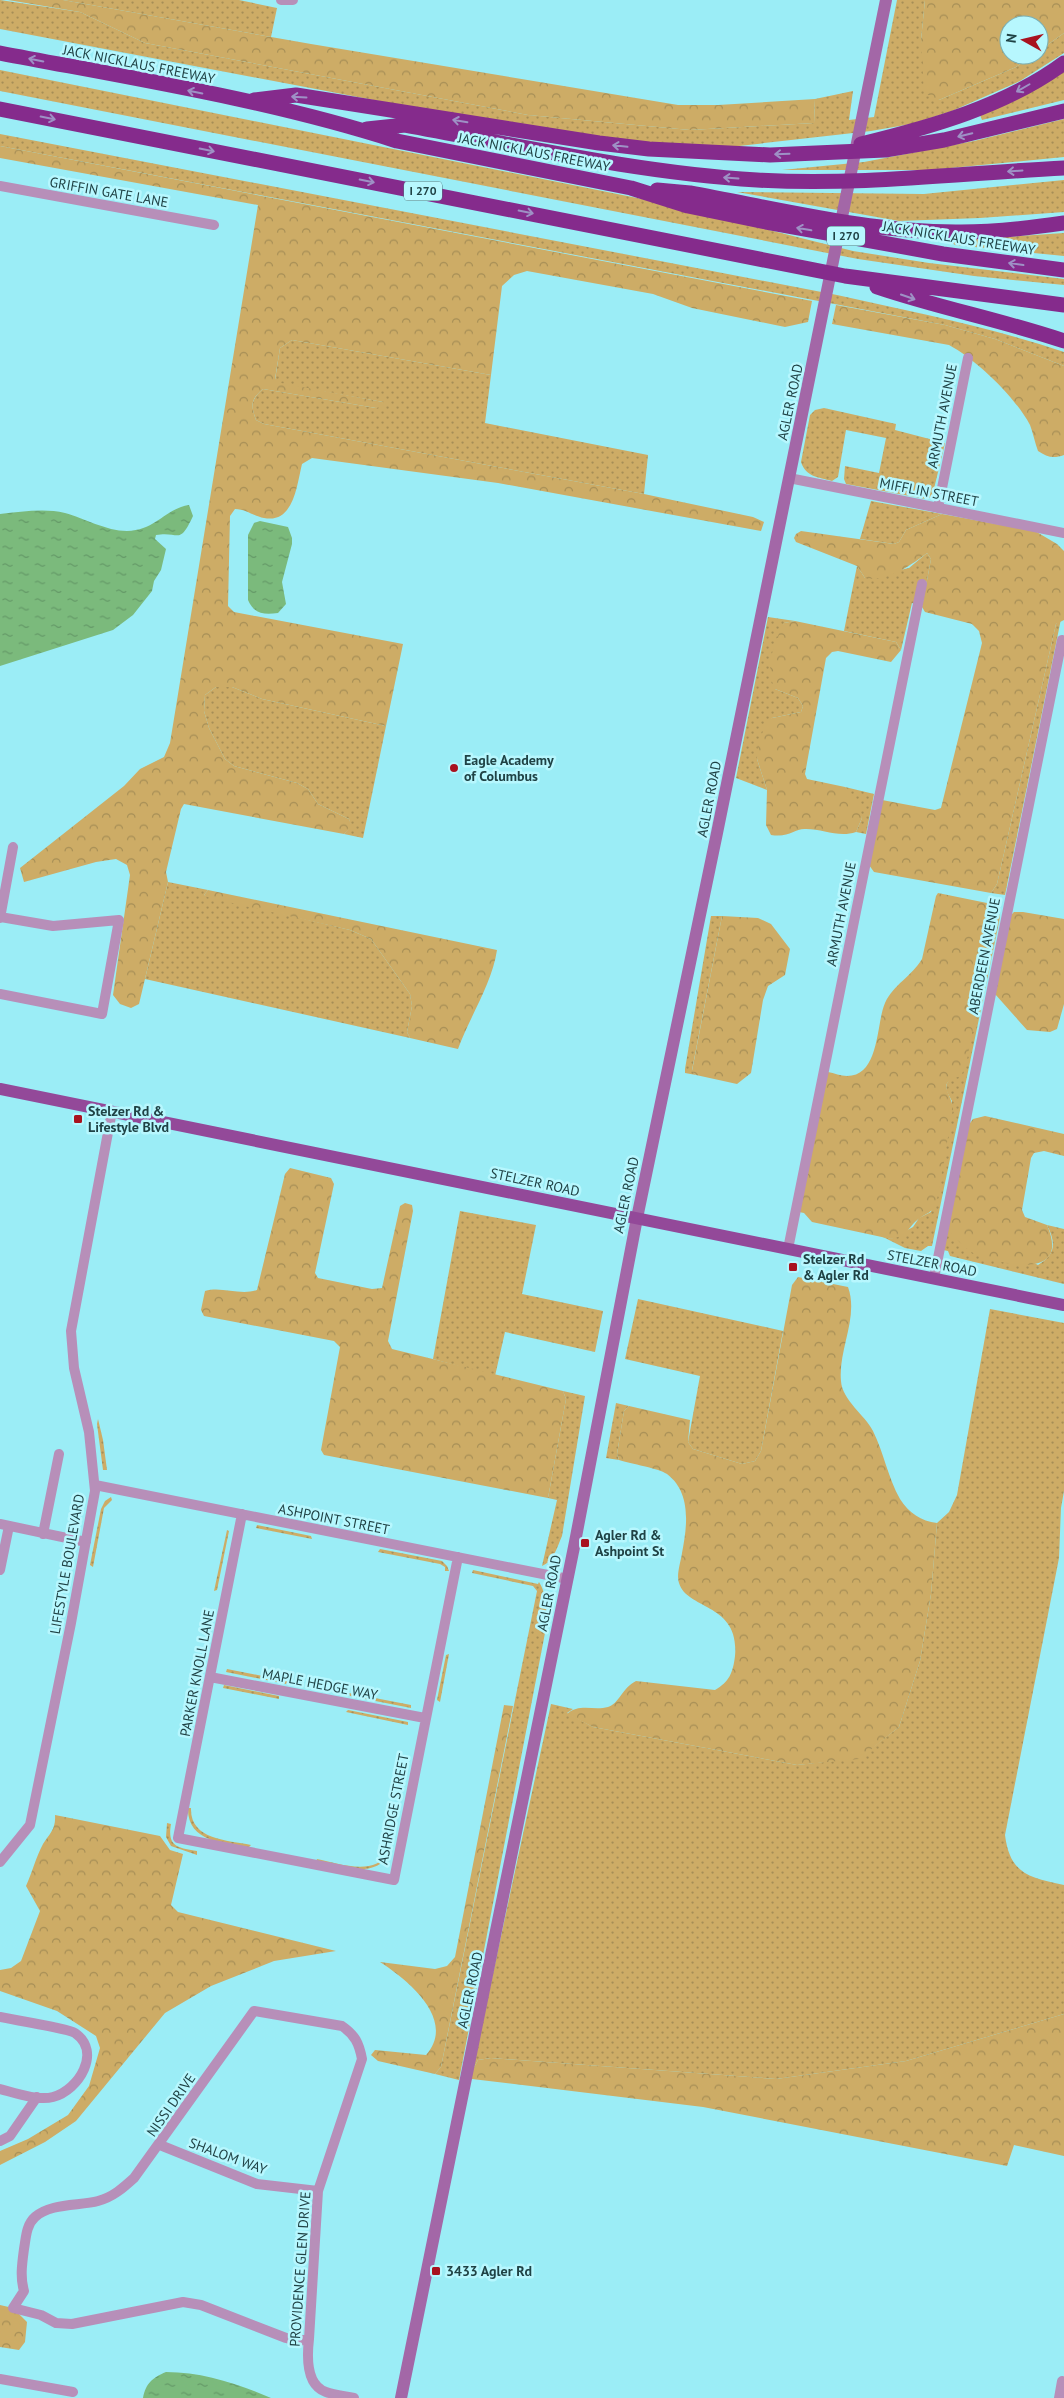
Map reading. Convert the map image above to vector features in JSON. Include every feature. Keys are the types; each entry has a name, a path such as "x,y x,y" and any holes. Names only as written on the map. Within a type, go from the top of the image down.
{"highway":[{"name":"JACK NICKLAUS FREEWAY","path":"0,53 243,102 361,129 397,141 631,188 688,206 766,222 943,254 1064,270"},
{"path":"831,152 931,125 1014,93 1064,63"},
{"path":"243,102 296,95 599,143 649,149 770,155 885,150 944,140 1064,112"},
{"name":"I 270","path":"0,109 845,276 1064,305"},
{"path":"361,129 405,125 649,168 758,180 860,182 1064,168"},
{"path":"631,188 690,193 897,228 969,232 1064,223"},
{"path":"845,276 928,304 1025,328 1064,341"}],"main road":[{"name":"AGLER ROAD","path":"401,2398 568,1579 636,1218 818,340 886,0"},
{"name":"STELZER ROAD","path":"0,1089 1064,1305"}],"street":[{"path":"281,0 293,0"},
{"name":"GRIFFIN GATE LANE","path":"0,186 214,225"},
{"name":"ARMUTH AVENUE","path":"938,508 968,358"},
{"name":"MIFFLIN STREET","path":"789,478 1064,532"},
{"name":"ARMUTH AVENUE","path":"788,1249 922,584"},
{"name":"ABERDEEN AVENUE","path":"934,1278 1062,640"},
{"path":"0,994 102,1014 119,920 53,926 0,917 12,848"},
{"name":"LIFESTYLE BOULEVARD","path":"0,1862 30,1825 86,1542 95,1485 90,1432 74,1368 71,1331 112,1111"},
{"path":"43,1534 59,1454"},
{"name":"ASHPOINT STREET","path":"95,1485 568,1579"},
{"name":"PARKER KNOLL LANE","path":"178,1838 242,1514"},
{"path":"0,1570 4,1525 86,1542"},
{"name":"ASHRIDGE STREET","path":"178,1838 394,1880 424,1718 458,1557"},
{"name":"MAPLE HEDGE WAY","path":"210,1677 424,1718"},
{"name":"NISSI DRIVE","path":"309,2339 297,2341 286,2338 201,2306 183,2302 72,2324 56,2323 41,2315 13,2308 24,2292 20,2278 28,2227 34,2217 44,2211 99,2201 119,2192 134,2178 160,2145 254,2011 342,2026 353,2034 362,2059"},
{"path":"0,2017 74,2032 86,2043 88,2057 78,2080 53,2097 37,2097 0,2089"},
{"name":"PROVIDENCE GLEN DRIVE","path":"354,2398 324,2392 311,2378 307,2359 318,2191 362,2059"},
{"path":"0,2141 10,2136 37,2097"},
{"name":"SHALOM WAY","path":"160,2145 257,2184 318,2191"},
{"path":"0,2378 73,2392"},
{"path":"1059,2398 1062,2380"}],"green space":[{"path":"0,0 80,12 145,43 528,115 690,130 814,123 815,99 853,91 849,120 874,117 897,0 925,0 921,40 939,100 1019,65 1045,65 1020,81 952,111 911,124 871,131 730,147 647,145 442,113 0,29"},
{"path":"8,0 63,0 311,44 678,105 718,105 815,99 814,123 690,130 528,115 145,43 80,12"},
{"path":"63,0 239,0 277,8 271,37"},
{"path":"925,0 1064,0 1064,33 1049,44 1049,15 999,15 999,65 1019,65 939,100 924,93 921,40"},
{"path":"1064,33 1064,53 1049,63 1049,44"},
{"path":"0,70 652,201 853,251 929,263 1064,279 1064,285 974,276 858,259 0,91"},
{"path":"1064,70 1064,100 982,120 980,115"},
{"path":"1064,119 1064,157 930,170 782,170 864,162 974,141"},
{"path":"0,134 837,295 951,320 1036,343 1064,352 1064,366 995,339 945,325 0,146"},
{"path":"0,146 812,301 808,322 785,327 692,308 653,294 527,271 514,275 502,286 491,375 292,340 280,348 275,379 281,383 383,402 390,405 376,408 263,389 254,400 253,410 256,420 264,424 644,494 753,517 764,522 761,531 498,483 312,458 302,464 296,491 288,509 282,515 274,518 264,518 235,509 230,516 228,606 234,612 403,644 386,726 262,699 232,687 216,687 205,695 204,711 209,728 225,759 234,766 297,783 308,789 318,804 349,819 352,827 344,834 184,804 181,809 166,872 168,882 139,1004 131,1008 120,1004 113,995 130,875 127,865 116,859 96,862 24,882 20,868 124,786 140,769 164,757 170,743 258,205 0,158"},
{"path":"1064,180 1064,212 899,221 737,192 924,194"},
{"path":"1064,233 1064,256 955,245 950,241"},
{"path":"836,305 945,325 995,339 1064,366 1064,455 1050,457 1038,451 1030,425 1015,403 994,380 960,352 949,345 832,324"},
{"path":"292,340 491,375 485,423 648,455 644,494 264,424 256,420 253,411 254,400 263,389 376,408 383,402 281,384 275,380 280,348"},
{"path":"824,408 896,424 895,430 945,443 932,497 926,499 846,484 844,479 845,466 879,473 886,438 846,430 838,477 832,481 809,474 801,462 810,415 815,410"},
{"path":"871,501 942,514 906,530 899,542 894,544 860,539"},
{"path":"942,514 1035,531 1057,544 1064,551 1064,620 1056,624 997,884 991,893 874,872 869,865 882,800 935,810 941,808 982,643 979,631 972,624 925,612 922,607 931,559 927,553 898,572 873,579 865,578 857,566 796,542 794,538 801,531 894,544 899,542 906,530"},
{"path":"927,553 931,559 922,607 912,603 901,650 896,642 844,631 857,566 865,578 909,568"},
{"path":"768,617 795,621 784,623 775,689 798,698 803,706 801,712 772,718 757,759 767,790 736,778"},
{"path":"1061,619 1005,895 991,893 997,884 1056,624"},
{"path":"795,621 896,642 901,650 891,662 838,651 832,652 826,658 805,774 807,779 845,787 859,804 862,818 856,832 850,834 802,829 778,836 771,835 766,825 767,790 757,759 758,743 767,722 772,718 801,712 803,706 798,698 775,689 770,672 772,655 780,631 784,623"},
{"path":"216,687 232,687 262,699 386,726 363,838 344,834 351,827 349,819 318,804 308,789 297,783 234,766 225,759 209,728 204,711 205,695"},
{"path":"845,787 874,794 866,834 856,832 862,818"},
{"path":"168,882 208,890 204,895 350,930 371,939 410,994 412,1006 407,1032 410,1038 145,979"},
{"path":"208,890 497,950 486,988 458,1049 410,1038 407,1032 412,1006 410,994 371,939 350,930 210,898 204,895"},
{"path":"938,893 987,903 992,908 994,916 966,1065 961,1076 948,1082 946,1088 953,1109 936,1205 931,1211 916,1221 905,1233 891,1239 812,1222 804,1213 799,1212 828,1072 847,1076 858,1074 866,1067 875,1047 882,1012 888,997 922,959"},
{"path":"987,903 996,905 1000,917 932,1246 928,1246 921,1251 905,1248 881,1236 891,1239 913,1227 919,1218 931,1212 952,1101 946,1087 950,1079 992,908"},
{"path":"1014,912 1064,919 1064,1004 1057,1029 1050,1032 1027,1030 995,994 1009,917"},
{"path":"711,916 722,916 692,1070 696,1075 685,1073 685,1069"},
{"path":"722,916 758,918 771,924 790,949 785,975 768,986 763,1000 751,1073 737,1084 696,1075 692,1071"},
{"path":"985,1116 1064,1134 1064,1156 1044,1151 1034,1153 1031,1158 1022,1210 1025,1217 1047,1225 1052,1248 1044,1260 1037,1263 1027,1265 983,1258 968,1250 948,1230 967,1127 973,1119"},
{"path":"290,1168 331,1178 334,1184 315,1273 318,1278 372,1289 382,1288 400,1206 405,1203 412,1205 413,1211 388,1341 392,1349 563,1391 566,1399 548,1498 324,1455 321,1450 340,1347 334,1341 204,1316 201,1310 205,1291 251,1292 257,1290 285,1174"},
{"path":"460,1211 536,1225 522,1294 603,1311 595,1352 505,1332 495,1376 433,1359"},
{"path":"947,1218 1038,1265 1048,1257 1053,1248 1052,1237 1047,1225 1064,1229 1064,1284 950,1256 948,1251 943,1250"},
{"path":"798,1277 848,1287 851,1298 851,1310 842,1357 842,1388 849,1401 873,1431 892,1483 900,1499 916,1515 937,1523 931,1594 920,1661 899,1727 859,1759 797,1765 593,1727 567,1714 576,1709 608,1707 636,1681 715,1690 727,1680 733,1667 735,1656 734,1639 729,1626 722,1617 684,1592 678,1580 686,1522 686,1511 681,1491 675,1482 663,1472 619,1460 617,1454 624,1411 629,1406 690,1420 688,1442 693,1449 742,1464 755,1461 761,1451 792,1285"},
{"path":"638,1299 783,1331 761,1451 755,1461 742,1464 693,1449 688,1442 700,1376 625,1359"},
{"path":"990,1309 1064,1323 1064,1491 1061,1508 1059,1558 1005,1835 1011,1858 1023,1872 1041,1880 1064,1885 1064,2014 906,2061 776,2079 491,2058 478,2060 472,2071 551,1704 573,1709 567,1713 593,1727 797,1765 859,1758 899,1727 920,1661 931,1594 937,1523 949,1512 957,1495"},
{"path":"563,1391 585,1396 562,1536 552,1557 542,1566 557,1500 548,1498 566,1399"},
{"path":"616,1403 629,1406 624,1411 617,1454 619,1460 606,1458"},
{"path":"98,1419 103,1440 107,1470 103,1470"},
{"path":"111,1497 112,1500 104,1508 93,1567 90,1565 101,1509 105,1501"},
{"path":"257,1525 311,1536 312,1539 256,1528"},
{"path":"227,1530 229,1531 217,1590 214,1591"},
{"path":"380,1549 442,1561 449,1571 445,1571 445,1567 440,1564 378,1552"},
{"path":"473,1570 538,1584 539,1582 546,1600 546,1613 545,1633 459,2080 435,2074 441,2067 537,1591 533,1586 472,1573"},
{"path":"449,1654 440,1702 437,1700 446,1655"},
{"path":"227,1669 288,1681 286,1684 226,1672"},
{"path":"224,1685 279,1696 279,1699 223,1688"},
{"path":"349,1693 411,1705 411,1708 350,1696"},
{"path":"504,1705 513,1706 441,2067 435,2074 378,2061 371,2055 375,2050 426,2055 434,2042 436,2028 425,2002 403,1979 380,1962 435,1969 447,1966 455,1957"},
{"path":"348,1710 408,1722 408,1725 346,1712"},
{"path":"188,1808 191,1808 192,1819 203,1832 221,1840 251,1845 248,1848 218,1842 200,1834 189,1819"},
{"path":"55,1815 160,1836 170,1850 183,1854 171,1905 178,1912 336,1951 274,1961 211,1986 165,2013 76,2121 45,2142 0,2165 0,2151 28,2139 68,2115 89,2086 100,2048 96,2036 57,2011 0,1991 0,1970 11,1968 21,1961 40,1911 26,1886 43,1844 53,1827"},
{"path":"167,1823 171,1824 172,1842 184,1849 197,1851 197,1855 171,1846 166,1837"},
{"path":"389,1851 391,1853 384,1861 367,1869 347,1868 316,1862 317,1859 356,1867 366,1866 375,1864 383,1859"},
{"path":"1064,2014 1064,2156 1014,2145 1007,2166 703,2107 472,2079 472,2071 478,2060 491,2058 776,2079 906,2061"},
{"path":"0,2305 13,2308 27,2322 25,2342 19,2350 0,2347"}],"water":[{"path":"189,505 193,516 185,531 178,535 156,535 155,539 166,549 161,570 154,581 152,591 133,615 113,630 0,666 0,514 32,511 65,513 111,529 127,531 146,527 180,507"},
{"path":"260,521 288,527 292,538 282,582 286,604 278,613 268,614 256,611 248,600 248,535 254,523"},
{"path":"166,2372 193,2374 220,2380 271,2398 143,2398 150,2382"}],"place":[{"name":"Eagle Academy of Columbus","path":"454,768"},
{"name":"Stelzer Rd & Lifestyle Blvd","path":"78,1119"},
{"name":"Stelzer Rd & Agler Rd","path":"793,1267"},
{"name":"Agler Rd & Ashpoint St","path":"585,1543"},
{"name":"3433 Agler Rd","path":"436,2271"}]}
